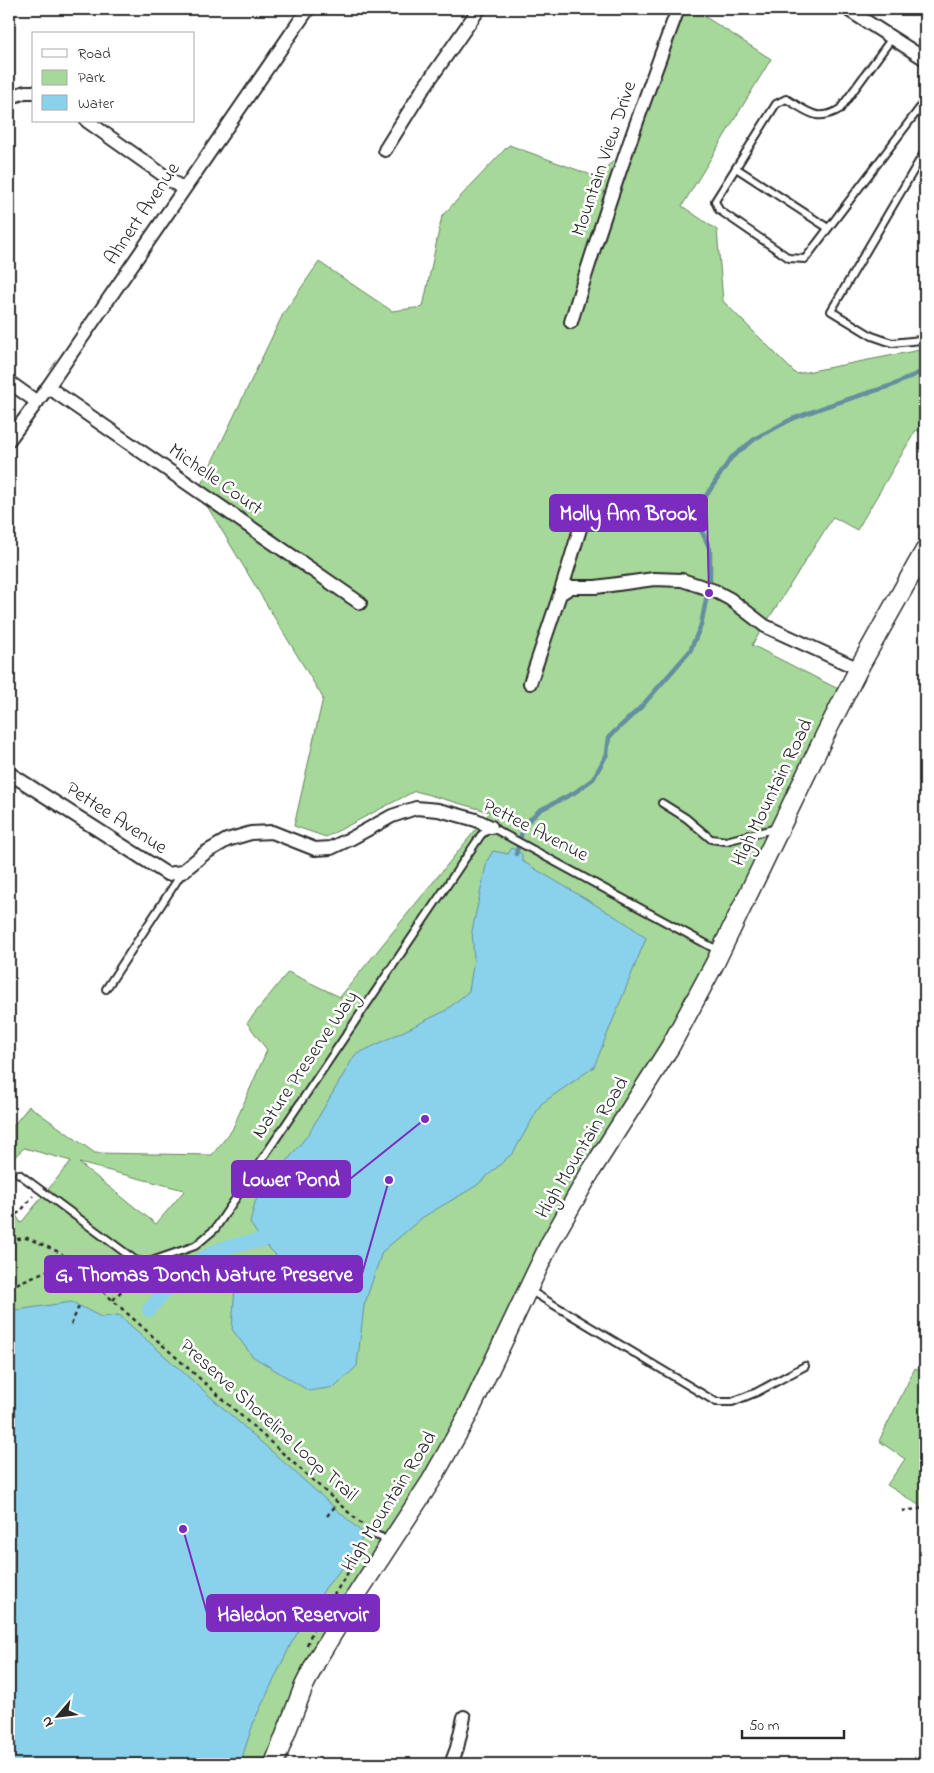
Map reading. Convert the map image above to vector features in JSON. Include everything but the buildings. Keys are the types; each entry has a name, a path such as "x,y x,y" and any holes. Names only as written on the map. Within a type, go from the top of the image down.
{"main road":[{"name":"High Mountain Road","path":"274,1764 304,1686 319,1656 431,1481 468,1415 550,1243 591,1171 670,1047 720,951 858,669 925,550"}],"street":[{"name":"Ahnert Avenue","path":"9,440 48,387 308,9"},
{"path":"385,150 423,89 479,9"},
{"name":"Mountain View Drive","path":"571,322 602,221 678,9"},
{"path":"847,9 925,59"},
{"path":"9,98 24,92 32,92"},
{"path":"88,122 183,189"},
{"path":"9,382 37,402"},
{"name":"Michelle Court","path":"48,387 360,603"},
{"path":"530,683 583,518"},
{"path":"560,594 571,587 596,588 654,579 682,580 709,589 730,599 765,626 858,669"},
{"name":"Pettee Avenue","path":"9,773 166,874 182,872 212,848 227,840 250,833 272,832 315,850 331,848 392,816 416,808 438,810 467,817 491,827"},
{"path":"451,1764 457,1748 464,1717"}],"lane":[{"path":"892,38 840,109 829,115 815,116 786,99 776,104 715,201 719,210 789,258 805,259 925,102"},
{"path":"925,151 831,311 872,336 892,343 920,340 925,336"},
{"path":"736,168 828,228"},
{"path":"662,803 686,818 711,839 726,841 779,828"},
{"name":"Pettee Avenue","path":"491,827 720,951"},
{"name":"Nature Preserve Way","path":"146,1263 195,1246 215,1228 481,836 491,827"},
{"path":"106,988 182,872"},
{"path":"19,1174 135,1260 146,1263"},
{"path":"528,1290 716,1402 732,1402 757,1392 804,1366"},
{"path":"372,1534 380,1537 389,1545"}],"path":[{"path":"9,1218 20,1212 39,1189"},
{"name":"Preserve Shoreline Loop Trail","path":"9,1240 27,1238 59,1252 336,1505 372,1534"},
{"path":"9,1287 46,1271 67,1259"},
{"path":"113,1300 146,1263"},
{"path":"71,1325 79,1306"},
{"path":"327,1516 336,1505"},
{"path":"902,1511 925,1508"},
{"path":"307,1645 314,1627 372,1534"}],"green space":[{"path":"682,9 693,9 771,59 682,206 717,230 723,301 796,374 925,349 925,434 916,430 857,530 833,517 752,645 846,693 715,963 514,1321 359,1591 274,1764 9,1764 9,1204 21,1223 71,1161 24,1148 9,1162 9,1131 29,1106 95,1153 212,1155 232,1130 267,1050 247,1023 288,972 340,997 490,812 415,791 326,837 294,826 323,698 198,491 283,314 319,262 392,311 423,307 442,216 509,145 594,176 626,152","holes":["79,1163 184,1190 156,1224"]},
{"path":"915,1368 925,1373 925,1509 887,1485 905,1459 879,1441"}],"water":[{"path":"512,848 522,854 522,861 626,923 646,938 594,1067 541,1104 513,1153 476,1186 423,1217 382,1252 364,1306 357,1366 335,1387 309,1391 252,1356 232,1329 235,1286 256,1266 267,1264 276,1255 262,1241 250,1223 255,1202 309,1133 355,1055 445,1011 469,991 474,959 472,931 487,861 493,851 508,854"},
{"path":"72,1302 101,1317 119,1315 364,1534 355,1553 326,1587 292,1642 254,1721 240,1764 9,1764 9,1311"}],"waterway":[{"path":"516,854 524,825 540,810 574,793 593,779 607,754 609,737 641,707 690,651 701,625 710,580 710,549 696,519 704,499 731,458 756,438 792,419 893,385 925,370"},
{"path":"149,1310 173,1282 197,1261 242,1243 262,1241"}],"place":[{"name":"Molly Ann Brook","path":"709,593"},
{"name":"Lower Pond","path":"425,1119"},
{"name":"G. Thomas Donch Nature Preserve","path":"389,1180"},
{"name":"Haledon Reservoir","path":"183,1529"}]}
